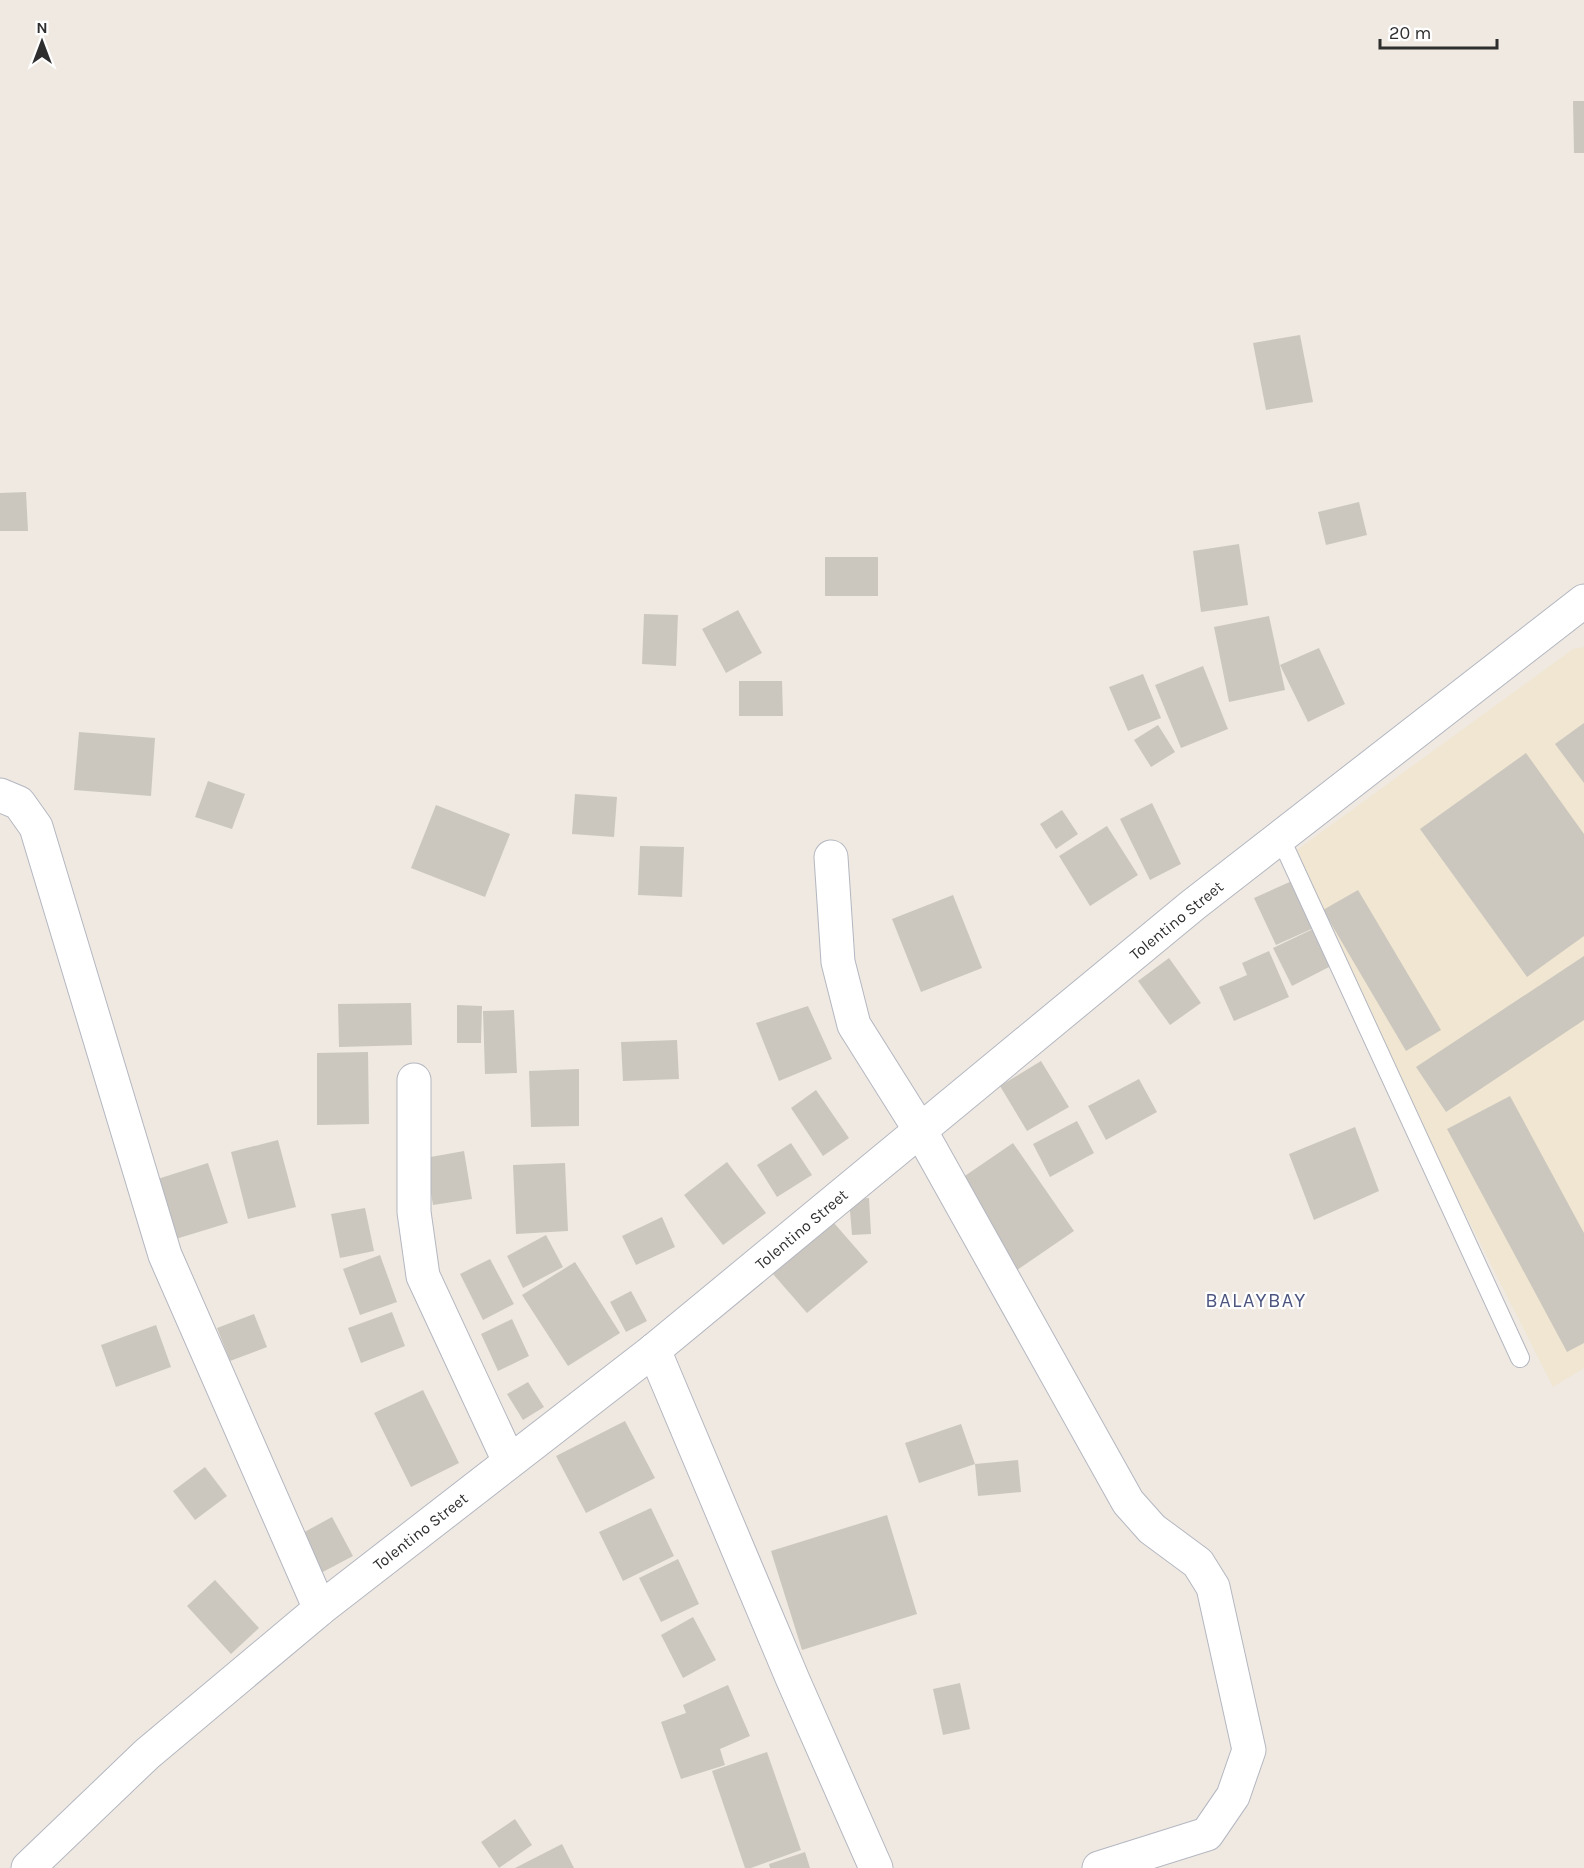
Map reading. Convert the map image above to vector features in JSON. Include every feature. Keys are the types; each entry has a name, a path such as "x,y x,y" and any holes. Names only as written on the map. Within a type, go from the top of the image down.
{"street":[{"name":"Tolentino Street","path":"27,1868 147,1754 320,1609 654,1350 1193,905 1584,601"},
{"path":"0,795 19,803 36,827 165,1255 320,1609"},
{"path":"831,857 838,962 854,1025 920,1130 1128,1502 1152,1529 1198,1563 1213,1587 1250,1750 1233,1796 1207,1834 1099,1868"},
{"path":"414,1080 414,1212 423,1276 509,1461"},
{"path":"654,1350 792,1680 876,1868"}],"lane":[{"path":"1280,837 1520,1358"}],"shaded area":[{"path":"1584,647 1584,1368 1553,1387 1381,1047 1290,855 1573,649"}],"building":[{"path":"1573,101 1584,101 1584,153 1574,153"},
{"path":"1300,335 1313,402 1266,410 1253,343"},
{"path":"26,492 28,531 0,531 0,493"},
{"path":"1359,502 1367,535 1326,545 1318,512"},
{"path":"1239,544 1248,605 1201,612 1193,551"},
{"path":"825,557 878,557 878,596 825,596"},
{"path":"738,610 762,653 726,673 702,629"},
{"path":"644,614 678,615 676,666 642,664"},
{"path":"1269,616 1285,690 1229,702 1214,627"},
{"path":"1319,648 1345,704 1308,722 1280,665"},
{"path":"1203,666 1228,729 1181,748 1155,685"},
{"path":"1143,674 1161,718 1128,731 1109,687"},
{"path":"739,681 782,681 783,716 739,716"},
{"path":"1584,723 1584,783 1555,744"},
{"path":"1158,725 1175,752 1151,767 1134,740"},
{"path":"79,732 155,738 151,796 74,790"},
{"path":"1526,753 1584,834 1584,936 1527,977 1420,829"},
{"path":"208,781 245,794 232,829 195,817"},
{"path":"575,794 617,797 614,837 572,834"},
{"path":"1152,803 1181,864 1150,880 1120,819"},
{"path":"436,805 510,834 485,897 411,868"},
{"path":"1062,810 1078,834 1056,849 1040,824"},
{"path":"1107,826 1138,875 1090,906 1059,856"},
{"path":"640,846 684,847 682,897 638,895"},
{"path":"1294,880 1316,927 1276,945 1254,898"},
{"path":"1358,890 1441,1030 1406,1051 1323,910"},
{"path":"953,895 982,968 921,992 892,919"},
{"path":"1313,929 1331,966 1292,986 1273,948"},
{"path":"1269,951 1289,997 1234,1021 1219,987 1247,975 1242,963"},
{"path":"1584,956 1584,1020 1446,1112 1416,1067"},
{"path":"1169,958 1201,1003 1170,1025 1138,981"},
{"path":"411,1003 412,1045 339,1047 338,1004"},
{"path":"457,1005 482,1006 481,1043 457,1043"},
{"path":"808,1006 832,1059 779,1081 756,1023"},
{"path":"514,1010 517,1073 485,1074 483,1011"},
{"path":"677,1040 679,1079 623,1081 621,1042"},
{"path":"368,1052 369,1124 317,1125 317,1053"},
{"path":"1041,1061 1069,1107 1027,1131 1000,1086"},
{"path":"579,1069 579,1126 531,1127 529,1071"},
{"path":"1139,1079 1157,1112 1106,1140 1088,1106"},
{"path":"816,1090 849,1138 823,1156 791,1108"},
{"path":"1510,1096 1584,1233 1584,1343 1567,1352 1447,1129"},
{"path":"1077,1121 1094,1153 1050,1177 1033,1144"},
{"path":"1355,1127 1379,1191 1314,1220 1289,1154"},
{"path":"278,1140 296,1207 248,1219 231,1152"},
{"path":"791,1143 812,1175 777,1197 757,1165"},
{"path":"1013,1143 1074,1231 1014,1272 953,1184"},
{"path":"464,1151 472,1199 433,1205 425,1158"},
{"path":"727,1162 766,1213 723,1245 684,1195"},
{"path":"208,1163 228,1223 166,1242 148,1182"},
{"path":"565,1163 568,1231 516,1234 513,1165"},
{"path":"869,1198 871,1234 852,1235 849,1199"},
{"path":"365,1208 374,1251 340,1258 331,1214"},
{"path":"662,1217 675,1247 636,1265 622,1236"},
{"path":"834,1223 868,1262 807,1313 773,1274"},
{"path":"546,1235 563,1267 523,1288 507,1256"},
{"path":"380,1255 397,1302 360,1315 343,1269"},
{"path":"490,1259 514,1304 483,1320 460,1274"},
{"path":"575,1262 620,1333 568,1366 522,1295"},
{"path":"631,1291 647,1321 626,1332 610,1302"},
{"path":"392,1312 405,1346 361,1363 348,1328"},
{"path":"254,1314 267,1347 230,1361 217,1328"},
{"path":"512,1319 529,1356 498,1371 481,1334"},
{"path":"156,1325 171,1367 116,1387 101,1345"},
{"path":"528,1382 544,1407 523,1420 507,1394"},
{"path":"423,1390 459,1463 411,1487 374,1413"},
{"path":"625,1421 655,1478 586,1513 556,1456"},
{"path":"961,1424 975,1464 919,1483 905,1443"},
{"path":"1018,1460 1021,1492 978,1496 975,1464"},
{"path":"205,1467 227,1496 195,1520 173,1491"},
{"path":"651,1508 674,1556 623,1581 599,1532"},
{"path":"887,1515 917,1614 802,1650 771,1551"},
{"path":"332,1517 353,1556 319,1574 299,1535"},
{"path":"678,1559 699,1604 661,1622 639,1578"},
{"path":"215,1580 259,1628 231,1654 187,1606"},
{"path":"693,1617 716,1660 683,1678 661,1635"},
{"path":"960,1683 970,1729 943,1735 933,1689"},
{"path":"728,1685 750,1736 720,1749 725,1765 681,1779 661,1722 686,1713 683,1705"},
{"path":"767,1752 801,1850 751,1868 745,1868 712,1771"},
{"path":"515,1819 532,1845 499,1868 481,1842"},
{"path":"562,1844 574,1868 515,1868"},
{"path":"805,1852 810,1868 770,1868 769,1864"}],"district":[{"name":"BALAYBAY","path":"1256,1300"}]}
